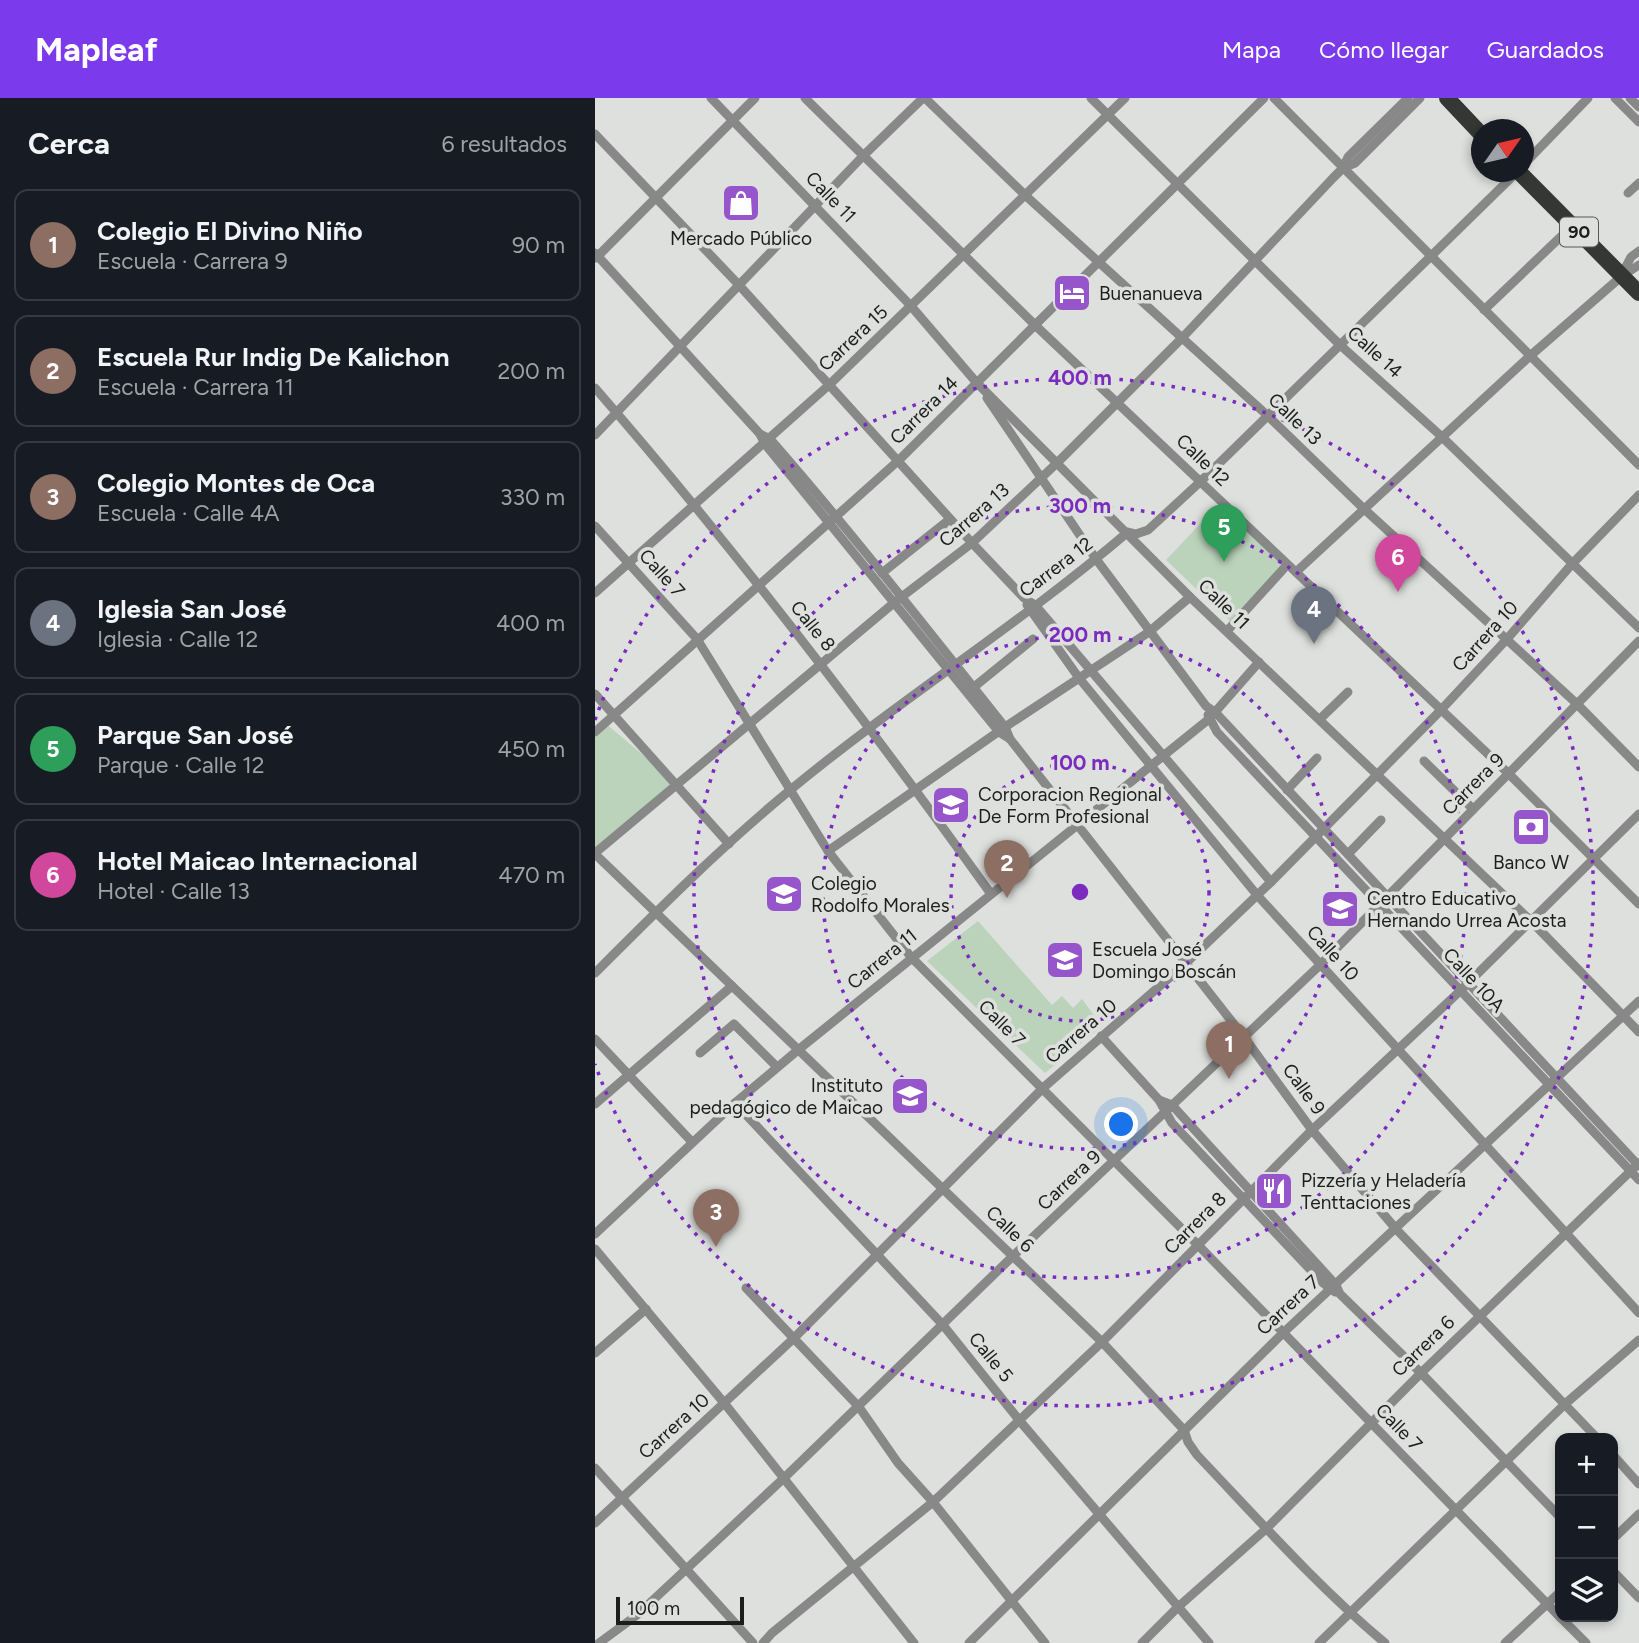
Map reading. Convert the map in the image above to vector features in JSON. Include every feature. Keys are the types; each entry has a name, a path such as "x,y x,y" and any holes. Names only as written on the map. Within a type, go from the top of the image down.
{"highway":[{"path":"1447,98 1471,123"},
{"name":"90","path":"1528,182 1639,293"}],"street":[{"name":"Calle 11","path":"711,98 911,306 977,382 1190,597 1531,921 1639,1032"},
{"path":"596,256 755,98"},
{"name":"Calle 12","path":"805,98 1036,326 1508,774 1639,904"},
{"path":"595,435 814,206 924,98"},
{"name":"Calle 13","path":"924,98 1026,196 1268,416 1363,508 1576,703 1639,767"},
{"name":"Calle 14","path":"1091,98 1339,344 1441,436 1639,628"},
{"name":"Carrera 15","path":"595,593 829,385 1125,98"},
{"name":"Carrera 14","path":"595,732 899,460 1264,98"},
{"path":"1274,98 1639,465"},
{"name":"Carrera 13","path":"595,853 898,600 972,543 1042,478 1182,338 1343,168 1348,157 1408,98"},
{"name":"Carrera 13","path":"1343,168 1355,163 1420,98"},
{"path":"1534,155 1588,98"},
{"path":"1615,98 1639,122"},
{"path":"1630,98 1639,107"},
{"name":"Calle 10","path":"595,134 739,285 1024,597 1079,677 1257,895 1639,1313"},
{"name":"Carrera 12","path":"595,973 656,911 790,790 1128,532 1136,534 1148,530 1201,482 1508,182"},
{"path":"1628,193 1639,183"},
{"path":"1484,310 1573,226"},
{"path":"1622,276 1631,257 1639,251"},
{"name":"Calle 9","path":"596,256 681,344 833,519 1010,738 1244,1037 1313,1130 1396,1229 1592,1433"},
{"path":"1296,572 1529,356 1622,276 1639,265"},
{"name":"Calle 10A","path":"977,382 1096,559 1206,706 1217,732 1460,991 1637,1166 1639,1180"},
{"name":"Calle 8","path":"595,388 695,505 822,664 992,894"},
{"name":"Carrera 10","path":"595,1523 793,1339 1043,1088 1185,964 1316,838 1507,639 1572,564 1639,495"},
{"name":"Calle 9","path":"833,519 882,573 898,600"},
{"path":"882,573 950,519"},
{"name":"Calle 7","path":"595,526 697,639 828,851 911,957 1197,1244 1555,1612"},
{"path":"1227,631 1287,565"},
{"path":"828,851 1079,677 1149,632 1190,597"},
{"path":"1032,607 1091,670 1271,882"},
{"path":"974,687 1033,639"},
{"name":"Carrera 9","path":"599,1643 637,1615 784,1478 1320,965 1389,898 1444,838 1639,641"},
{"name":"Carrera 11","path":"595,1234 692,1142 777,1067 1212,716 1259,662"},
{"name":"Calle 9","path":"952,666 974,687 1002,730"},
{"path":"1320,719 1348,692"},
{"path":"595,694 729,844"},
{"name":"Calle 10A","path":"1212,716 1287,790 1469,982 1554,1082"},
{"path":"1287,790 1317,758"},
{"path":"1424,761 1473,809"},
{"name":"Carrera 8","path":"763,1643 933,1502 1102,1342 1197,1244 1639,814"},
{"path":"1348,854 1381,820"},
{"name":"Calle 6","path":"595,853 1102,1342 1184,1430 1197,1455 1266,1529 1349,1613 1385,1643"},
{"path":"595,1104 732,986"},
{"name":"Carrera 7","path":"969,1643 1283,1333 1335,1289 1639,1001"},
{"path":"700,1053 734,1024 777,1067"},
{"path":"1101,1036 1335,1289 1421,1373 1555,1512"},
{"path":"595,1040 692,1142"},
{"name":"Calle 5","path":"735,1103 943,1325 1019,1420 1209,1643"},
{"name":"Carrera 6","path":"1142,1643 1178,1607 1266,1529 1370,1422 1637,1166"},
{"path":"595,1249 725,1404 914,1643"},
{"path":"745,1288 859,1407 898,1463 933,1502 1045,1643"},
{"path":"595,1353 646,1309"},
{"path":"1319,1643 1565,1404 1639,1340"},
{"path":"1618,1461 1639,1484"},
{"path":"595,1468 753,1643"},
{"path":"1618,1534 1639,1514"},
{"path":"1618,1576 1639,1598"},
{"path":"1505,1643 1555,1597"},
{"name":"Calle 7","path":"1565,1622 1586,1643"}],"green space":[{"path":"1219,504 1283,565 1230,621 1166,560"},
{"path":"605,723 674,781 595,853 595,732"},
{"path":"978,921 1052,1005 1062,996 1073,1008 1082,999 1102,1026 1045,1073 927,961"}],"place":[{"name":"Mercado Público","path":"741,203"},
{"name":"Buenanueva","path":"1072,293"},
{"name":"Parque San José","path":"1224,562"},
{"name":"Hotel Maicao Internacional","path":"1398,592"},
{"name":"Iglesia San José","path":"1314,644"},
{"name":"Corporacion Regional De Form Profesional","path":"951,805"},
{"name":"Banco W","path":"1531,827"},
{"name":"Colegio Rodolfo Morales","path":"784,894"},
{"name":"Escuela Rur Indig De Kalichon","path":"1007,898"},
{"name":"Centro Educativo Hernando Urrea Acosta","path":"1340,909"},
{"name":"Escuela José Domingo Boscán","path":"1065,960"},
{"name":"Colegio El Divino Niño","path":"1229,1079"},
{"name":"Instituto pedagógico de Maicao","path":"910,1096"},
{"name":"Pizzería y Heladería Tenttaciones","path":"1274,1191"},
{"name":"Colegio Montes de Oca","path":"716,1247"}]}
